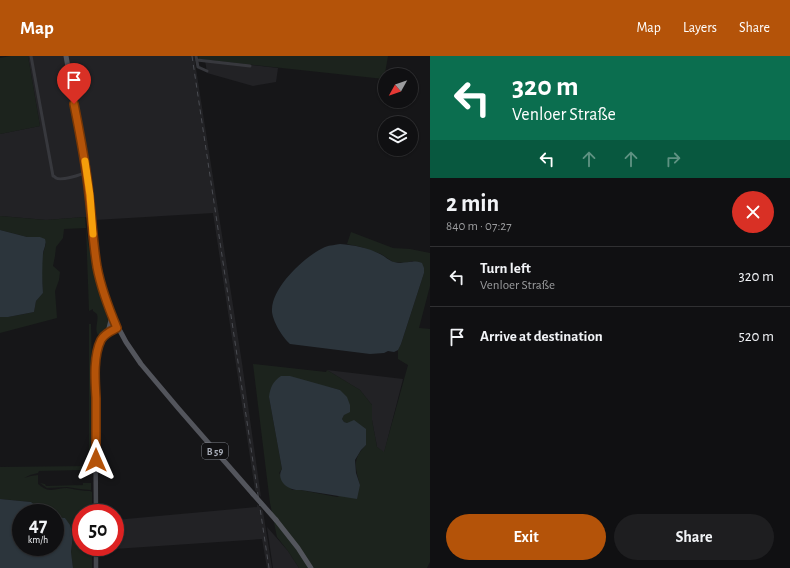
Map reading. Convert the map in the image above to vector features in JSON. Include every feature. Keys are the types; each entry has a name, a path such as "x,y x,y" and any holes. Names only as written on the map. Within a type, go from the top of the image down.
{"main road":[{"name":"B 59","path":"66,56 86,172 97,268 103,290 117,328 141,364 276,520 298,548 310,568"},
{"path":"108,332 112,316"},
{"path":"96,504 97,350 101,340 108,332 117,328"},
{"path":"96,556 96,568"}],"street":[{"path":"31,56 53,176 60,179 82,175 86,172"},
{"path":"196,56 198,67 207,71"},
{"path":"197,60 250,66"}],"shaded area":[{"path":"11,56 28,56 40,126 0,134 0,58"},
{"path":"28,56 194,56 242,363 261,497 255,490 213,213 95,220 85,217 46,220 0,216 0,134 40,126"},
{"path":"198,56 388,56 386,68 378,68 378,78 199,59"},
{"path":"205,60 278,68 276,82 253,86 207,73"},
{"path":"0,216 46,220 85,217 92,260 109,322 104,332 98,335 96,330 97,314 93,311 93,309 89,311 86,228 64,229 63,238 56,247 53,266 60,272 55,291 57,318 0,333 0,317 34,312 36,301 43,293 42,262 46,244 40,237 27,237 0,230"},
{"path":"0,230 27,237 40,237 45,239 46,243 43,252 42,264 43,293 36,301 34,312 0,317"},
{"path":"351,232 393,248 410,249 430,253 430,286 419,328 430,329 430,562 427,568 299,568 277,537 270,503 253,364 326,372 327,370 360,390 372,405 372,420 377,447 384,452 408,365 398,359 398,350 424,273 424,268 412,261 406,263 393,262 381,254 347,244","holes":["324,386 340,390 344,415 342,419 366,445 358,455 356,464 360,485 337,497 301,490 292,490 279,473 282,469 269,397"]},
{"path":"340,244 371,250 394,262 422,263 424,273 398,350 394,352 388,351 384,353 370,354 290,344 278,328 273,318 272,309 278,291 284,282 308,257 327,246"},
{"path":"89,324 91,324 93,416 91,473 83,473 82,470 39,471 38,473 24,478 38,475 38,484 48,490 67,488 90,491 92,492 92,504 72,504 72,533 64,518 64,504 34,504 31,502 0,499 0,467 89,466"},
{"path":"327,370 403,379 384,453 377,447 372,420 372,405 360,390"},
{"path":"281,376 290,376 340,390 347,397 350,405 350,412 344,415 342,419 347,423 354,420 366,429 366,445 355,460 356,473 360,485 357,499 294,490 286,486 282,481 280,475 282,469 269,397 272,385"},
{"path":"40,483 45,484 46,486 83,485 83,483 91,483 91,490 67,487 47,488"},
{"path":"0,499 31,502 34,504 12,504 12,556 64,556 64,518 70,525 72,532 71,552 73,568 0,568"},
{"path":"257,504 263,511 272,568 267,568 262,539 124,548 124,519 257,507"},
{"path":"267,527 288,551 299,568 273,568"},
{"path":"72,544 72,556 92,556 92,568 73,568 71,553"}],"railway":[{"path":"192,56 269,568"}],"slow traffic":[{"path":"85,161 90,195 93,234"}],"route":[{"path":"74,104 85,159 97,268 103,290 117,328 105,335 97,350 96,460"}]}
